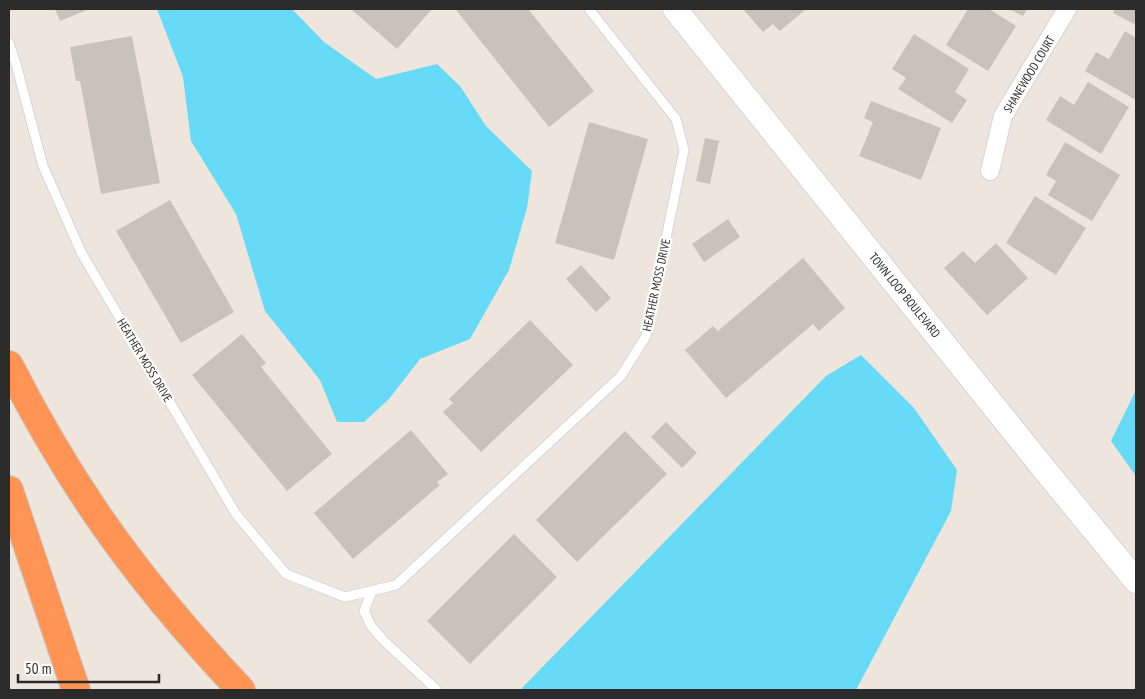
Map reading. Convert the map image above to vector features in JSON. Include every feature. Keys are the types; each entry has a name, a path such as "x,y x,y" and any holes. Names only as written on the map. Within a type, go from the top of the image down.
{"highway":[{"path":"9,365 62,461 97,514 174,616 241,690"},
{"path":"9,490 76,690"}],"street":[{"name":"TOWN LOOP BOULEVARD","path":"675,9 1136,581"},
{"name":"SHANEWOOD COURT","path":"990,171 1003,116 1067,9"}],"lane":[{"name":"HEATHER MOSS DRIVE","path":"9,42 43,166 82,254 236,514 286,574 346,596 396,585 621,376 646,336 684,150 676,119 589,9"},
{"path":"372,591 364,611 371,626 384,642 437,690"}],"water":[{"path":"157,9 292,9 324,42 376,79 437,64 460,86 486,126 532,171 527,208 509,270 470,339 420,359 389,399 364,422 337,422 320,380 265,311 236,214 191,141 183,77"},
{"path":"861,355 914,408 957,470 951,511 856,690 522,690 826,376"},
{"path":"1136,390 1136,476 1111,441"}],"building":[{"path":"55,9 89,9 60,21"},
{"path":"351,9 432,9 397,49"},
{"path":"457,9 528,9 594,91 549,127"},
{"path":"743,9 806,9 780,31 773,24 763,32"},
{"path":"968,9 989,9 1016,26 988,71 946,45"},
{"path":"1009,9 1027,9 1023,16"},
{"path":"1115,9 1136,9 1136,25 1113,13"},
{"path":"1125,31 1136,38 1136,100 1085,71 1096,52 1109,59"},
{"path":"914,34 969,69 955,92 967,100 952,123 898,89 906,78 892,69"},
{"path":"132,36 160,183 101,194 80,81 76,81 70,47"},
{"path":"1088,82 1129,107 1101,154 1046,120 1060,96 1074,105"},
{"path":"871,101 941,128 921,180 859,156 873,122 864,118"},
{"path":"589,122 648,139 614,260 555,243"},
{"path":"705,138 719,141 710,184 696,181"},
{"path":"1065,142 1120,175 1092,221 1048,195 1056,181 1046,175"},
{"path":"1035,196 1086,228 1056,275 1006,243"},
{"path":"170,200 234,312 181,343 116,231"},
{"path":"728,219 740,237 704,262 692,244"},
{"path":"996,243 1028,278 987,315 944,268 963,251 975,263"},
{"path":"803,258 845,308 819,331 813,324 726,398 685,350 713,326 718,331"},
{"path":"581,265 611,298 596,312 566,279"},
{"path":"530,320 573,365 481,452 443,412 453,403 449,399"},
{"path":"242,334 266,363 261,367 332,454 287,491 192,375"},
{"path":"666,422 697,453 682,468 651,437"},
{"path":"411,430 448,474 437,482 440,485 353,559 314,513"},
{"path":"625,431 667,474 577,562 536,520"},
{"path":"514,534 557,577 470,664 427,621"}]}
